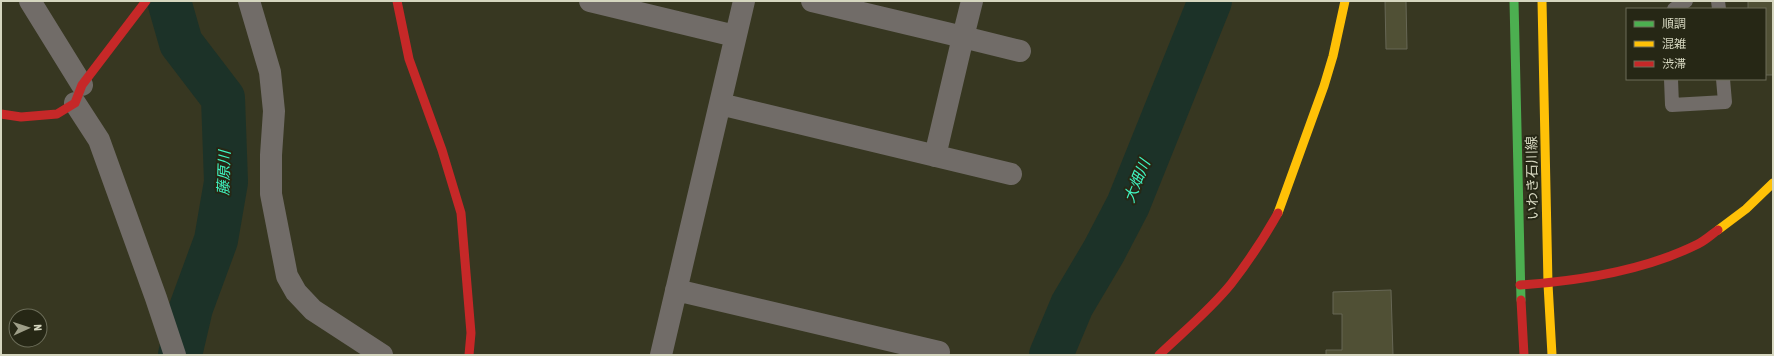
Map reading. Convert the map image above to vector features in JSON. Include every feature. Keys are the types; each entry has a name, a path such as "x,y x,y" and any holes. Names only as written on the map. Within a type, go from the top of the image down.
{"main road":[{"path":"1,114 21,117 57,114 78,94 146,1"},
{"path":"397,1 409,58 442,150 461,213 468,274 471,333 468,355"},
{"path":"1159,355 1208,309 1230,285 1261,243 1280,210 1324,86 1333,56 1345,1"},
{"name":"いわき石川線","path":"1514,1 1520,285 1524,355"},
{"name":"いわき石川線","path":"1542,1 1548,284 1552,355"},
{"path":"1520,285 1548,284 1575,280 1668,256 1699,243 1757,200 1773,182"}],"street":[{"path":"30,1 78,94 98,140 156,298 175,355"},
{"path":"249,1 270,72 274,111 271,194 287,276 296,292 313,310 382,355"},
{"path":"590,1 735,36"},
{"path":"661,355 744,1"},
{"path":"812,1 1020,51"},
{"path":"935,156 972,1"},
{"path":"720,104 1010,174"},
{"path":"676,290 939,352"}],"lane":[{"path":"1676,8 1686,1"},
{"path":"1670,80 1672,104 1725,102 1723,80"}],"building":[{"path":"1385,1 1406,1 1407,49 1386,49"},
{"path":"1748,1 1773,1 1773,75 1766,75 1766,8 1748,8"},
{"path":"1391,290 1393,355 1326,355 1326,350 1342,350 1342,314 1333,314 1333,292"}],"waterway":[{"name":"藤原川","path":"169,1 181,43 223,98 226,182 216,240 191,308 180,355"},
{"name":"大畑川","path":"1051,355 1072,305 1104,251 1128,205 1210,1"}],"traffic: fast":[{"path":"1514,1 1521,300"}],"traffic: slow":[{"path":"1278,213 1324,86 1333,56 1345,1"},
{"path":"1542,1 1548,284 1552,355"},
{"path":"1718,230 1746,209 1773,183"}],"traffic: jam":[{"path":"1,114 21,117 57,114 75,103 82,85 146,1"},
{"path":"397,1 409,59 442,150 461,213 471,333 469,355"},
{"path":"1159,355 1223,294 1256,250 1278,213"},
{"path":"1520,285 1566,281 1634,268 1677,253 1701,242 1718,230"},
{"path":"1521,300 1524,355"}]}
